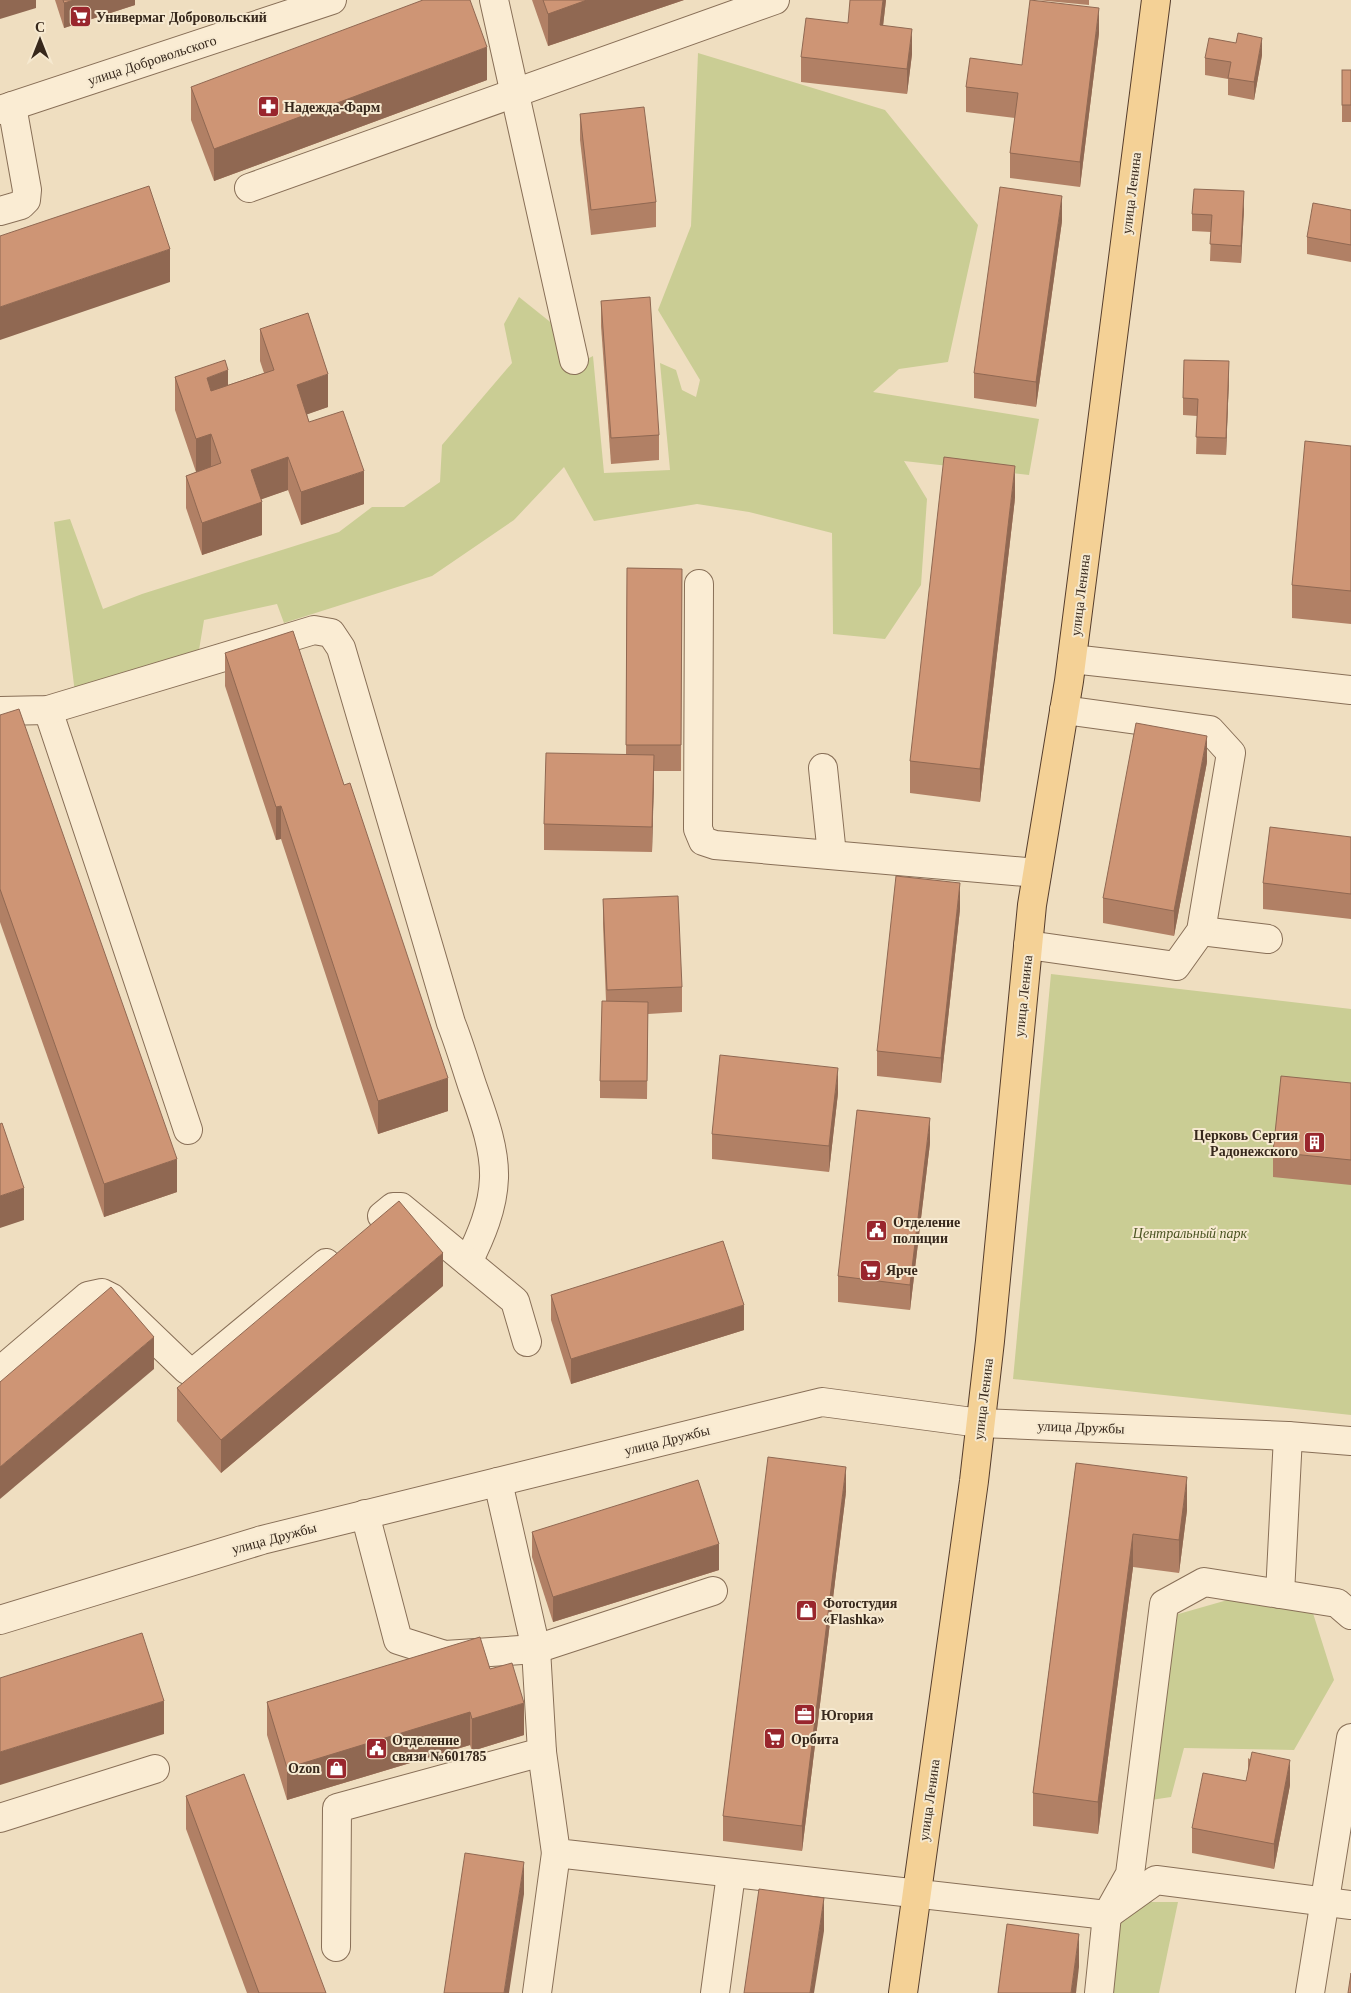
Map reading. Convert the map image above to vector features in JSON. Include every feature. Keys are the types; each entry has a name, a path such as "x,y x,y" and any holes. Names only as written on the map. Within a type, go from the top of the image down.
{"main road":[{"name":"улица Ленина","path":"903,1993 974,1481 991,1331 1028,945 1037,874 1072,659 1156,0"}],"street":[{"name":"улица Добровольского","path":"6,108 332,0"},
{"path":"494,0 574,360"},
{"path":"249,188 775,0"},
{"path":"0,211 21,205 26,200 27,190 6,108"},
{"path":"699,584 698,829 703,841 715,845 1037,874"},
{"path":"0,711 48,710 314,630 331,633 341,648 451,1022 462,1051 490,1146 494,1178 490,1206 481,1237 468,1262"},
{"path":"1072,659 1351,690"},
{"path":"48,710 188,1130"},
{"path":"1028,945 1176,966 1201,931 1231,753 1210,730 1064,710"},
{"path":"823,768 832,855"},
{"path":"1201,931 1268,938"},
{"path":"0,1370 88,1296 102,1293 112,1298 187,1370 194,1372 393,1206 398,1206 515,1300 526,1342"},
{"name":"улица Дружбы","path":"0,1620 262,1540 822,1402 980,1423 1288,1436 1351,1441"},
{"path":"1280,1594 1288,1436"},
{"path":"498,1482 536,1648 542,1752 556,1853 537,1993"},
{"path":"365,1514 398,1640 445,1655 536,1648 713,1591"},
{"path":"1099,1993 1107,1916 1130,1874 1164,1604 1204,1582 1337,1603 1351,1615"},
{"path":"1310,1993 1338,1904 1351,1738"},
{"path":"336,1947 337,1808 542,1752"},
{"path":"0,1818 155,1769"},
{"path":"556,1853 1107,1916 1156,1880 1338,1904"},
{"path":"715,1993 731,1874"}],"green space":[{"path":"698,53 885,110 978,225 948,362 899,369 873,392 1039,419 1029,475 904,461 927,499 921,585 885,639 833,634 832,533 749,512 697,504 594,521 564,467 514,520 432,576 284,623 277,604 204,620 199,650 75,693 54,522 70,519 103,609 142,594 339,532 372,507 404,507 440,482 442,445 512,363 504,324 519,297 554,325 564,371 593,356 604,473 670,470 660,363 676,370 682,390 696,397 700,380 658,310 691,226"},
{"name":"Центральный парк","path":"1051,974 1351,1009 1351,1415 1013,1379"},
{"path":"1238,1597 1312,1610 1334,1680 1294,1750 1184,1748 1171,1797 1151,1800 1175,1615"},
{"path":"1146,1902 1178,1902 1159,1993 1111,1993 1118,1922"}],"building":[{"path":"63,0 74,0 64,3"},
{"path":"423,0 470,0 487,47 214,149 191,87"},
{"path":"543,0 587,0 548,14"},
{"path":"850,0 883,0 880,25 912,29 907,69 801,57 806,18 848,23"},
{"path":"1030,0 1099,8 1080,162 1010,153 1018,93 966,87 970,58 1022,65"},
{"path":"1238,33 1262,38 1254,82 1228,78 1231,62 1205,58 1209,38 1236,43"},
{"path":"1342,70 1351,70 1351,105 1342,105"},
{"path":"644,107 656,202 591,210 580,114"},
{"path":"149,186 170,249 0,307 0,236"},
{"path":"1000,187 1062,196 1036,382 974,373"},
{"path":"1194,189 1244,191 1241,246 1210,244 1212,215 1192,214"},
{"path":"1313,203 1351,210 1351,245 1307,237"},
{"path":"650,297 659,435 611,438 601,301"},
{"path":"308,313 328,374 297,385 309,422 343,411 364,471 301,492 288,457 251,470 262,502 202,523 186,476 221,463 211,434 196,439 175,377 225,360 228,370 207,378 211,391 274,370 260,329"},
{"path":"1184,360 1229,361 1226,438 1196,437 1198,399 1183,398"},
{"path":"1305,441 1351,446 1351,591 1292,585"},
{"path":"944,457 1015,466 980,769 910,761"},
{"path":"627,568 682,569 681,745 626,745"},
{"path":"293,631 344,785 350,783 448,1078 378,1101 281,806 276,807 225,653"},
{"path":"19,709 177,1159 104,1184 0,889 0,715"},
{"path":"1136,723 1207,736 1174,911 1103,898"},
{"path":"546,753 654,755 652,827 544,824"},
{"path":"1270,827 1351,837 1351,894 1263,883"},
{"path":"896,876 960,883 941,1058 877,1051"},
{"path":"678,896 682,987 607,990 603,899"},
{"path":"602,1001 648,1002 647,1081 600,1081"},
{"path":"720,1055 838,1068 829,1146 712,1134"},
{"name":"Церковь Сергия Радонежского","path":"1281,1076 1351,1083 1351,1160 1273,1152"},
{"path":"857,1110 930,1118 910,1285 838,1276"},
{"path":"2,1123 24,1188 0,1196 0,1124"},
{"path":"399,1201 443,1253 221,1440 177,1388"},
{"path":"723,1241 744,1305 571,1359 551,1295"},
{"path":"111,1287 154,1337 0,1467 0,1382"},
{"path":"768,1457 846,1467 802,1826 723,1816"},
{"path":"1076,1463 1187,1477 1179,1540 1133,1534 1098,1802 1033,1793"},
{"path":"698,1480 719,1544 553,1597 532,1532"},
{"path":"142,1633 164,1701 0,1752 0,1678"},
{"path":"480,1637 490,1669 512,1663 524,1703 472,1719 470,1712 287,1768 267,1702"},
{"path":"1252,1752 1290,1760 1274,1844 1192,1828 1203,1773 1246,1781"},
{"path":"244,1774 326,1993 259,1993 186,1796"},
{"path":"465,1853 524,1862 504,1993 444,1993"},
{"path":"759,1889 824,1898 810,1993 744,1993"},
{"path":"1007,1924 1079,1934 1071,1993 998,1993"},
{"path":"1351,1973 1351,1993 1348,1993"}],"place":[{"name":"Универмаг Добровольский","path":"80,17"},
{"name":"Надежда-Фарм","path":"268,107"},
{"name":"Церковь Сергия Радонежского","path":"1314,1143"},
{"name":"Отделение полиции","path":"877,1230"},
{"name":"Ярче","path":"870,1270"},
{"name":"Фотостудия «Flashka»","path":"807,1611"},
{"name":"Югория","path":"805,1715"},
{"name":"Орбита","path":"775,1739"},
{"name":"Отделение связи №601785","path":"376,1748"},
{"name":"Ozon","path":"336,1768"}]}
